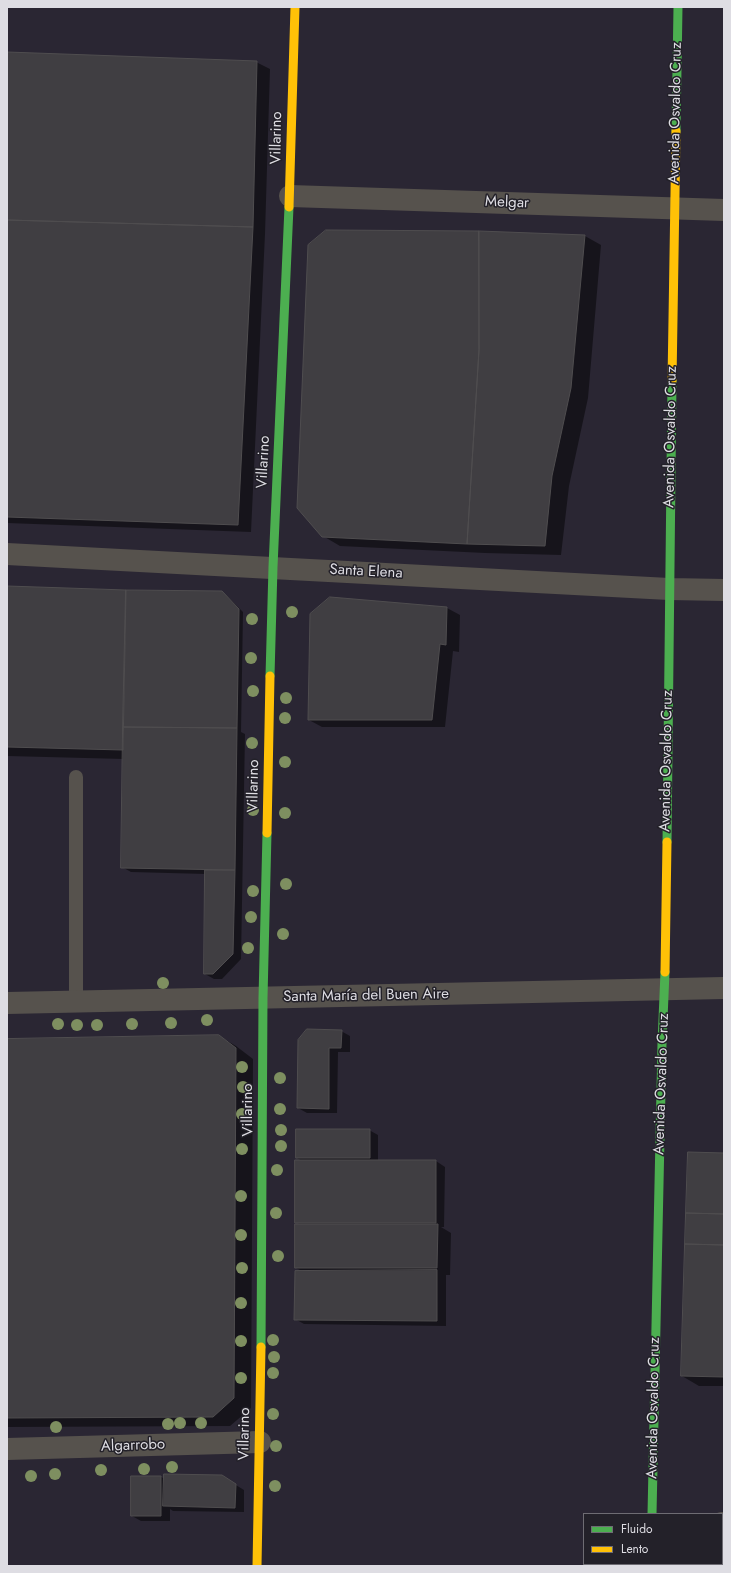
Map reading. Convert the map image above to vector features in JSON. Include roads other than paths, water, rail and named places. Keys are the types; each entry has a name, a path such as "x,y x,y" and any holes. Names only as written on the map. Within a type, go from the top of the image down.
{"street":[{"name":"Villarino","path":"257,1566 260,1442 263,998 273,567 290,196 295,7"},
{"name":"Avenida Osvaldo Cruz","path":"652,1513 662,1059 665,989 674,210 678,7"},
{"name":"Melgar","path":"290,196 674,210 724,210"},
{"name":"Santa Elena","path":"7,554 669,589 724,590"},
{"name":"Santa María del Buen Aire","path":"7,1003 724,988"},
{"name":"Algarrobo","path":"7,1449 260,1442"}],"lane":[{"path":"76,777 76,1001"}]}
